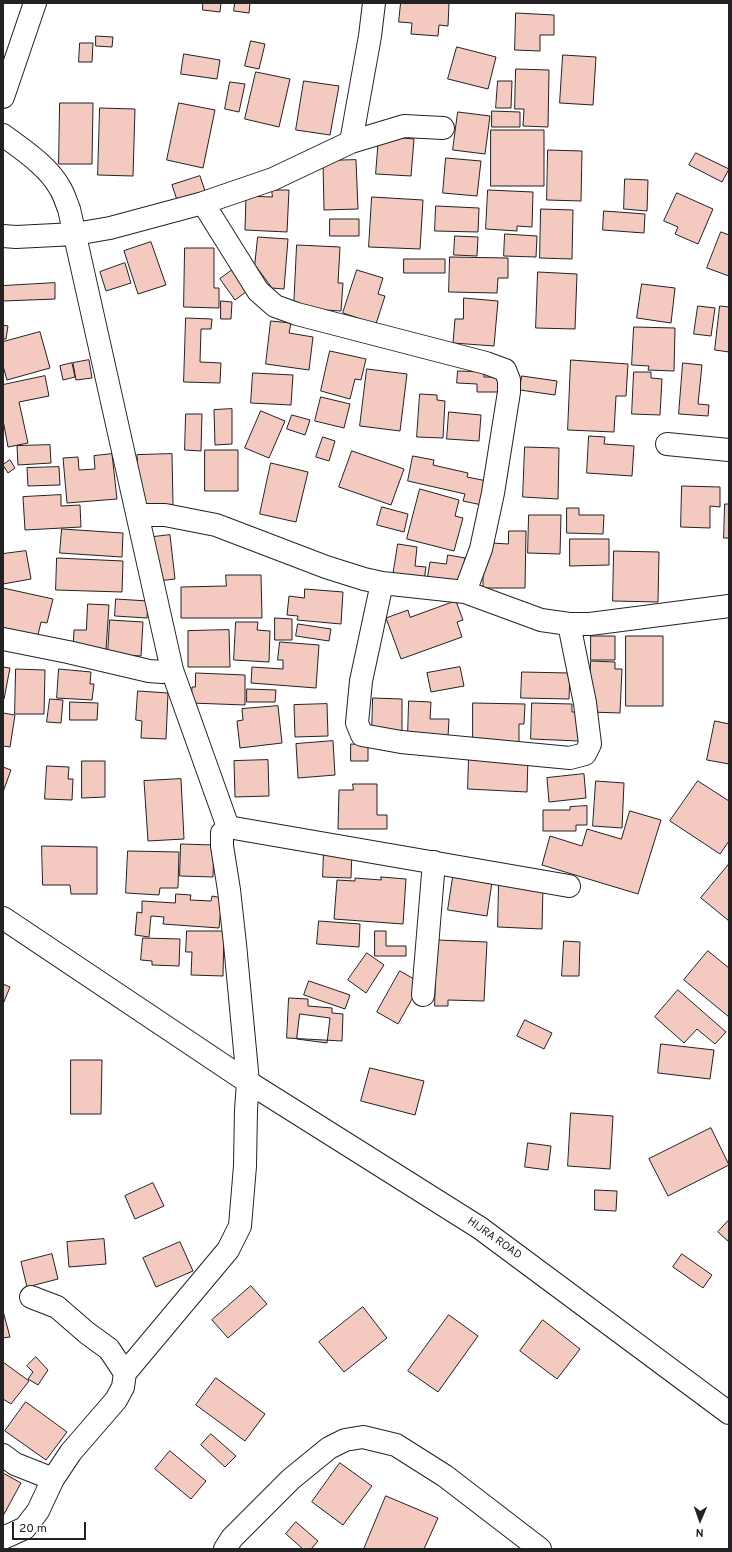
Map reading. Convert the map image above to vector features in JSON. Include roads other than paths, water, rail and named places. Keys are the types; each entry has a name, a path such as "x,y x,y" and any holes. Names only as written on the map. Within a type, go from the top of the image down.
{"street":[{"path":"3,97 35,3"},
{"path":"351,142 370,36 374,3"},
{"path":"3,236 16,237 75,234 110,228 203,203 273,179 351,142 404,126 443,128"},
{"path":"3,135 27,152 45,168 60,188 69,209 172,670 228,827"},
{"path":"203,203 258,291 275,306 297,314 486,363 505,370 509,380 509,392 494,493 481,549 465,592"},
{"path":"667,444 729,450"},
{"path":"138,515 165,515 216,525 326,567 364,579 382,583 465,592 541,620 569,624 590,624 729,606"},
{"path":"382,583 361,681 357,723 362,735 401,742 570,758 585,754 590,744 585,703 569,624"},
{"path":"3,639 68,652 149,671 162,672 172,670"},
{"path":"228,827 569,886"},
{"path":"3,1538 25,1528 38,1511 53,1479 71,1452 116,1400 122,1386 125,1373 228,1250 240,1226 245,1166 248,1082 230,890 222,846 222,833 228,827"},
{"path":"423,995 434,862"},
{"name":"HIJRA ROAD","path":"3,918 248,1082 480,1228 729,1413"},
{"path":"32,1298 56,1306 109,1349 125,1373"},
{"path":"225,1549 232,1538 291,1479 329,1448 345,1440 363,1438 396,1445 445,1476 540,1549"},
{"path":"3,1455 15,1464 53,1479"}]}
